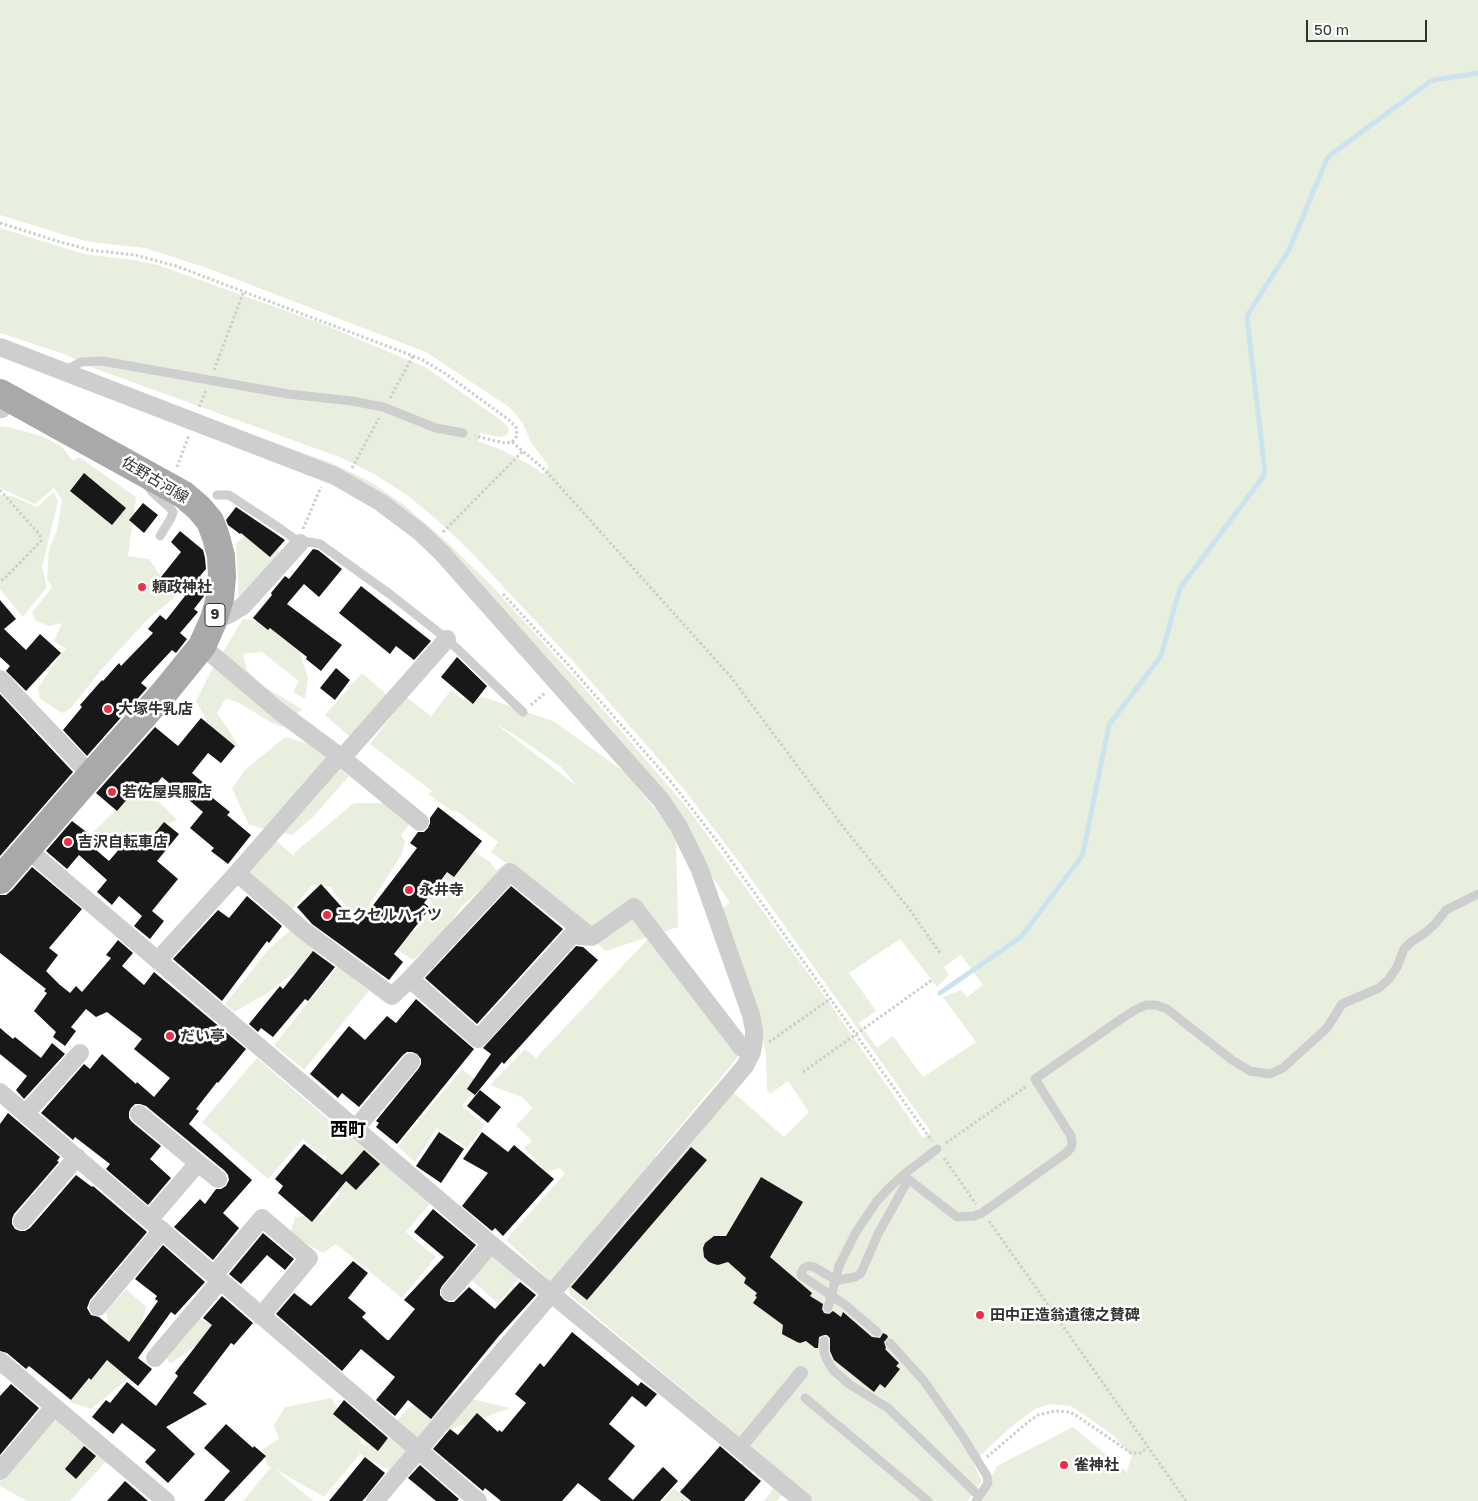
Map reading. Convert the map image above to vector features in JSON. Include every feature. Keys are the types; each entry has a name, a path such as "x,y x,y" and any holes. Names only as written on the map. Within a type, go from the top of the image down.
{"main road":[{"name":"佐野古河線","path":"0,880 163,694 202,646 214,619 220,598 222,577 216,537 210,521 200,508 184,495 146,473 4,407"}],"street":[{"path":"0,347 335,476 358,488 396,513 420,532 661,800 679,826 700,870 751,1015 754,1041 746,1066 375,1501"},
{"path":"214,619 228,616 243,606 301,537"},
{"path":"158,960 333,763 342,758 447,639"},
{"path":"202,646 280,712 342,758 420,822"},
{"path":"0,678 91,775"},
{"path":"27,849 491,1244 552,1292 804,1501"},
{"path":"237,873 304,930 392,996 510,872 592,937"},
{"path":"410,979 478,1039 572,935 592,937 634,907 742,1048 752,1052"},
{"path":"26,1113 80,1053"},
{"path":"356,1128 411,1062"},
{"path":"3,1101 26,1113 478,1501"},
{"path":"139,1114 218,1179"},
{"path":"22,1220 77,1157"},
{"path":"98,1307 198,1163"},
{"path":"155,1358 262,1218 309,1258 261,1316"},
{"path":"450,1292 491,1244"},
{"path":"0,1361 166,1501"},
{"path":"740,1448 801,1374"},
{"path":"0,1471 54,1407"}],"lane":[{"path":"65,371 81,362 102,361 288,394 352,401 383,407 436,428 462,433"},
{"path":"146,473 145,482 152,492 173,512 160,536"},
{"path":"217,495 229,495 281,529 309,542 320,544 391,595 447,639 523,712"},
{"path":"905,1178 957,1217 974,1216 982,1213 1066,1153 1071,1148 1071,1136 1036,1080 1124,1017 1146,1005 1156,1005 1167,1009 1232,1060 1250,1071 1270,1074 1283,1068 1327,1028 1342,1004 1379,988 1389,979 1397,967 1404,949 1411,942 1425,934 1446,910 1478,894"},
{"path":"828,1308 839,1266 867,1214 889,1188 905,1178 937,1149"},
{"path":"877,1332 844,1304 801,1274 802,1270 808,1266 814,1267 839,1280 855,1277 861,1273 905,1178"},
{"path":"824,1341 824,1352 833,1370 849,1384 888,1408 956,1474 977,1499 988,1483 987,1476 924,1381 890,1343"},
{"path":"805,1398 928,1501"}],"path":[{"path":"0,223 90,250 135,255 176,266 421,359 446,374 510,420 516,427 518,436 512,442"},
{"path":"198,410 244,291"},
{"path":"176,469 192,428"},
{"path":"462,433 497,442 512,442 552,477 731,677 841,824 910,910 940,953"},
{"path":"442,532 523,451"},
{"path":"301,537 325,479"},
{"path":"0,490 40,535 41,541 4,580 0,581"},
{"path":"523,712 552,687"},
{"path":"802,1072 932,980"},
{"path":"769,1042 830,999"},
{"path":"937,1149 1036,1080"},
{"path":"979,1464 1028,1422 1038,1416 1055,1411 1070,1412 1131,1453 1140,1453 1148,1448"}],"green space":[{"path":"0,0 1478,0 1478,1501 979,1501 997,1466 1073,1427 1128,1473 1127,1470 1132,1456 1113,1435 1071,1406 1052,1404 1037,1408 1024,1417 973,1462 982,1481 968,1501 812,1501 743,1443 735,1433 570,1295 568,1286 608,1238 587,1239 551,1282 506,1240 565,1173 560,1168 547,1172 524,1148 532,1141 516,1126 533,1108 522,1097 490,1085 525,1049 536,1058 648,939 738,1057 656,1155 646,1193 733,1092 784,1137 809,1112 788,1081 770,1094 767,1089 766,1056 760,1018 720,910 730,903 708,870 700,851 399,506 146,396 334,464 371,482 404,505 446,541 494,588 588,692 689,810 824,995 923,1138 931,1132 742,866 686,792 571,659 469,550 407,495 374,474 342,458 99,370 64,354 0,333 0,228 84,254 158,265 320,323 425,367 501,420 509,429 507,435 501,437 480,433 478,441 529,464 543,474 549,466 532,444 522,422 509,407 426,352 204,267 145,248 90,242 0,215","holes":["900,939 937,987 949,975 944,967 961,955 983,985 967,997 961,990 943,997 976,1042 923,1077 893,1036 877,1048 859,1023 876,1011 849,973"]},
{"path":"0,426 44,437 62,447 73,461 79,457 136,497 128,556 149,559 175,597 147,620 101,670 70,709 62,713 40,699 38,688 61,653 66,649 54,641 62,623 49,626 36,621 32,613 52,587 47,579 49,549 57,530 62,500 54,488 35,504 0,488"},
{"path":"54,492 58,502 42,567 47,587 23,617 0,589 0,495 12,496 37,507"},
{"path":"260,526 281,554 239,600 236,543"},
{"path":"243,619 263,622 297,643 308,678 305,699 293,692 299,681 262,652 243,654 247,670 265,687 302,709 283,727 226,698 217,713 240,748 215,734 196,701 209,675"},
{"path":"362,673 387,695 350,737 325,715"},
{"path":"451,690 464,700 483,697 553,721 626,773 676,835 678,927 606,951 599,945 589,927 528,880 494,878 461,907 451,922 429,947 413,960 348,908 333,892 332,887 312,885 291,911 247,873 275,840 295,857 294,853 354,803 383,803 410,824 401,835 405,841 402,854 368,907 381,925 405,939 420,926 434,906 422,888 472,850 490,862 496,870 506,863 491,852 498,842 457,811 452,811 428,794 432,791 370,744 406,697 431,716","holes":["496,724 561,767 578,787"]},
{"path":"285,737 309,744 349,776 312,818 292,835 249,825 232,788 245,770"},
{"path":"137,790 145,798 159,802 177,820 115,847 94,846 85,840"},
{"path":"291,926 319,953 269,992 234,1012 225,1004 269,949 287,933"},
{"path":"338,966 369,991 304,1070 274,1045"},
{"path":"257,1058 344,1133 334,1145 349,1130 433,1200 406,1232 436,1257 402,1298 336,1244 323,1253 290,1234 295,1217 322,1214 340,1194 326,1177 326,1155 323,1157 303,1139 268,1179 202,1122"},
{"path":"462,1069 481,1084 462,1106 485,1125 467,1148 437,1128 415,1162 398,1146"},
{"path":"492,1254 521,1276 498,1303 471,1280"},
{"path":"126,1289 146,1307 128,1379 91,1409 69,1402 115,1352 106,1312"},
{"path":"198,1318 221,1328 170,1364 166,1357"},
{"path":"446,1393 510,1408 418,1441 396,1422 408,1408"},
{"path":"331,1398 364,1446 397,1437 408,1451 391,1471 360,1454 324,1497 275,1469 313,1501 243,1501 271,1467 267,1465 263,1449 279,1439 274,1425 285,1407"},
{"path":"54,1413 107,1460 70,1501 27,1501 0,1486 0,1481"},
{"path":"674,1488 689,1501 663,1501"},
{"path":"774,1488 782,1495 777,1501 764,1501"}],"building":[{"path":"84,473 126,508 112,525 70,491"},
{"path":"143,503 158,515 144,533 129,520"},
{"path":"236,507 285,540 270,557 241,533 228,525 226,520"},
{"path":"180,531 203,550 206,569 200,576 206,581 204,596 194,609 198,612 180,633 187,639 176,653 172,650 141,683 147,688 87,756 63,730 82,707 80,705 102,680 119,663 121,666 153,633 148,629 160,615 166,620 185,596 161,577 181,552 171,542"},
{"path":"313,549 318,550 342,569 319,597 304,584 287,604 342,645 321,671 306,659 307,657 270,628 268,630 253,618 285,576 289,579"},
{"path":"361,586 431,641 414,660 396,646 390,654 339,613"},
{"path":"0,600 16,619 4,629 26,650 40,634 61,653 26,691 6,671 10,666 0,657"},
{"path":"457,657 487,686 473,704 441,677"},
{"path":"336,668 350,680 335,700 320,688"},
{"path":"0,694 73,772 0,856"},
{"path":"201,718 235,746 221,763 208,753 192,773 213,791 209,795 230,812 227,815 251,835 228,864 211,851 214,848 190,828 203,812 162,777 145,798 135,790 117,811 96,793 155,727 178,746"},
{"name":"永井寺","path":"438,807 482,841 454,877 447,872 424,903 430,908 394,954 403,962 389,980 312,924 297,907 321,884 358,925 417,848 410,843 418,832 424,832 428,828 430,818"},
{"path":"72,821 93,837 88,843 109,861 127,840 140,851 164,822 179,834 157,861 178,879 152,911 164,921 150,939 134,926 142,916 119,896 112,905 97,892 107,880 79,855 67,869 46,851"},
{"path":"32,867 82,909 49,948 58,955 46,971 60,985 70,993 76,986 82,992 111,958 106,955 118,940 133,953 122,966 144,985 154,972 246,1049 196,1109 199,1111 189,1124 252,1180 223,1213 239,1228 213,1260 174,1227 200,1199 205,1204 216,1189 226,1186 229,1180 225,1171 146,1106 135,1104 129,1112 129,1118 161,1146 150,1159 171,1178 148,1205 106,1169 110,1164 75,1137 73,1140 41,1113 84,1064 90,1069 102,1054 154,1097 170,1078 134,1049 142,1039 107,1012 96,1017 86,1009 71,1027 76,1031 65,1046 53,1037 56,1032 34,1011 47,993 44,991 46,989 0,953 0,895 6,895 12,890"},
{"path":"511,886 563,929 477,1024 425,978"},
{"path":"247,896 282,926 269,943 267,941 222,1001 173,959 218,910 229,918"},
{"path":"576,946 583,947 598,960 504,1064 502,1062 475,1095 467,1089 491,1054 483,1048"},
{"path":"313,951 335,967 308,1001 305,999 273,1037 261,1028 258,1032 249,1024 280,986 283,989"},
{"path":"416,999 474,1049 397,1144 376,1127 379,1123 376,1121 419,1068 421,1059 417,1054 407,1052 403,1055 359,1107 342,1093 338,1098 310,1074 349,1026 365,1040 387,1016 396,1023"},
{"path":"0,1028 13,1039 15,1037 41,1058 52,1043 65,1054 24,1099 16,1090 27,1076 0,1054"},
{"path":"480,1090 501,1107 488,1123 467,1106"},
{"path":"8,1113 60,1157 57,1161 59,1162 14,1214 12,1224 15,1229 25,1231 30,1228 76,1175 93,1186 147,1232 90,1300 87,1308 91,1315 99,1317 129,1342 158,1301 155,1299 157,1296 135,1279 163,1245 205,1282 175,1315 171,1312 138,1358 152,1369 138,1386 107,1360 71,1400 29,1366 26,1369 7,1353 0,1351 0,1124"},
{"path":"439,1132 464,1149 441,1183 416,1166"},
{"path":"482,1132 508,1152 514,1145 554,1179 503,1236 495,1228 492,1231 462,1206 488,1173 463,1159"},
{"path":"304,1144 342,1175 364,1150 380,1164 356,1190 346,1181 312,1222 278,1193 283,1186 275,1179"},
{"path":"691,1147 707,1160 587,1300 571,1287"},
{"path":"761,1177 803,1202 770,1257 812,1293 810,1296 823,1304 822,1309 824,1313 829,1314 833,1311 841,1317 843,1312 872,1337 880,1338 883,1333 887,1335 888,1337 884,1342 885,1349 899,1363 896,1366 900,1369 885,1388 880,1384 874,1392 834,1360 830,1351 830,1338 827,1335 819,1337 818,1348 815,1348 806,1341 800,1343 782,1334 783,1325 753,1303 757,1293 744,1283 746,1278 728,1262 718,1265 709,1262 704,1257 703,1248 705,1243 714,1236 726,1236"},
{"path":"433,1209 476,1245 442,1286 440,1295 444,1300 454,1302 469,1287 495,1309 520,1282 536,1295 498,1337 431,1419 408,1400 395,1416 376,1400 395,1377 361,1349 342,1371 276,1314 294,1293 311,1306 353,1261 368,1273 348,1298 366,1313 362,1317 389,1340 415,1309 404,1300 444,1257 414,1232"},
{"path":"263,1233 294,1259 285,1270 267,1255 241,1284 229,1274"},
{"path":"222,1296 253,1323 234,1345 231,1343 193,1393 207,1404 166,1427 195,1454 168,1483 145,1462 156,1450 122,1423 113,1434 92,1417 106,1400 110,1403 127,1382 156,1406 178,1376 175,1373 212,1325 203,1318"},
{"path":"572,1332 638,1386 641,1382 657,1394 646,1407 632,1396 609,1424 635,1446 608,1479 633,1500 663,1467 678,1481 660,1501 601,1501 578,1483 562,1501 501,1501 485,1488 483,1491 433,1449 450,1429 458,1435 477,1413 498,1432 499,1430 502,1432 526,1403 515,1394 540,1363 544,1367"},
{"path":"11,1384 39,1408 0,1455 0,1396"},
{"path":"344,1400 388,1438 378,1451 333,1414"},
{"path":"226,1424 253,1448 254,1446 266,1456 224,1501 204,1501 230,1471 204,1448"},
{"path":"84,1446 96,1456 76,1479 65,1469"},
{"path":"720,1446 761,1481 744,1501 691,1501 680,1492"},
{"path":"365,1457 385,1473 365,1498 362,1501 329,1501"},
{"path":"420,1465 459,1499 457,1501 436,1501 408,1478"},
{"path":"125,1481 148,1501 107,1501"}],"waterway":[{"path":"940,993 1021,937 1079,860 1083,853 1109,725 1161,656 1180,588 1263,477 1265,472 1247,318 1289,250 1326,161 1329,156 1428,83 1434,80 1478,73"}],"place":[{"name":"頼政神社","path":"142,587"},
{"name":"大塚牛乳店","path":"108,709"},
{"name":"若佐屋呉服店","path":"112,792"},
{"name":"吉沢自転車店","path":"68,842"},
{"name":"永井寺","path":"409,890"},
{"name":"エクセルハイツ","path":"327,915"},
{"name":"だい亭","path":"170,1036"},
{"name":"田中正造翁遺徳之賛碑","path":"980,1315"},
{"name":"雀神社","path":"1064,1465"}],"district":[{"name":"西町","path":"348,1130"}]}
